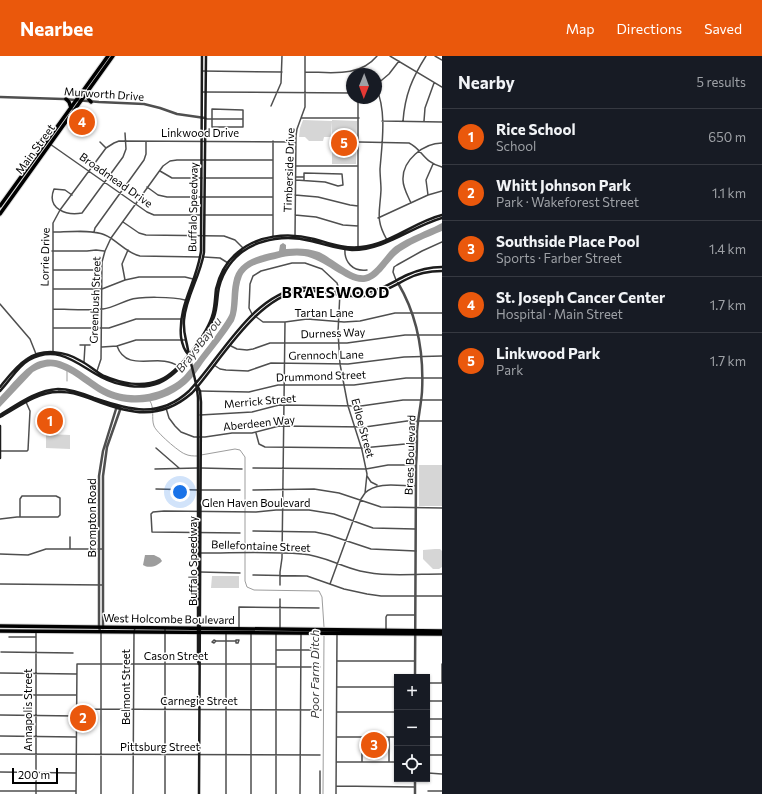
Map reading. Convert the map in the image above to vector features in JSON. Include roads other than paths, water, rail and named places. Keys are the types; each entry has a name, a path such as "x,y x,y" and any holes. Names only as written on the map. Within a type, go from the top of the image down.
{"main road":[{"name":"Main Street","path":"49,142 70,108 108,56"},
{"name":"Main Street","path":"0,214 37,158 114,56"},
{"name":"Buffalo Speedway","path":"189,356 185,350 182,319 202,257 203,236 204,71 202,56"},
{"name":"Buffalo Speedway","path":"204,71 206,56"},
{"path":"104,60 109,63"},
{"path":"87,93 91,102"},
{"path":"66,99 69,102 70,108"},
{"name":"Main Street","path":"0,206 26,174"},
{"path":"53,353 72,359 96,372 117,380 142,384 154,382 171,374 189,356 211,320 214,311 218,282 229,263 244,249 258,241 273,238 295,237 312,238 345,248 358,248 387,241 427,220 442,216"},
{"path":"0,387 20,364 29,357 53,353 67,355 84,362 106,379 119,384 144,386 165,380 174,374 184,363 212,324 217,309 221,281 229,263"},
{"path":"166,407 185,395 197,385 242,325 274,301 292,291 340,294 349,297 383,291 422,271 442,267"},
{"path":"422,271 442,271"},
{"name":"Buffalo Speedway","path":"184,340 188,348 199,392 200,415 198,661 199,794"},
{"path":"188,348 193,348"},
{"path":"0,390 22,366 37,355"},
{"path":"184,363 191,364"},
{"path":"0,416 45,392 63,392 86,396 136,413 157,410 180,402 192,393 201,378 214,364"},
{"path":"195,377 201,378"},
{"path":"192,393 199,392"},
{"path":"0,426 0,458"},
{"name":"Buffalo Speedway","path":"199,553 199,598"},
{"name":"West Holcombe Boulevard","path":"0,626 36,629"},
{"path":"276,633 280,629"},
{"name":"West Holcombe Boulevard","path":"0,630 251,631 280,629 300,631"},
{"path":"379,632 386,630 415,632"},
{"name":"West Holcombe Boulevard","path":"251,631 276,633 300,631 379,632"},
{"path":"379,632 441,632"}],"street":[{"path":"271,106 281,83 282,56"},
{"name":"Timberside Drive","path":"295,237 296,142 297,129 305,107 305,56"},
{"path":"305,72 348,72 362,68 377,56"},
{"path":"390,56 442,87"},
{"path":"403,121 406,96 426,56"},
{"path":"435,56 442,60"},
{"path":"382,80 399,61"},
{"path":"204,71 282,72"},
{"path":"424,121 425,108 435,82"},
{"path":"204,92 346,93"},
{"name":"Murworth Drive","path":"0,97 66,99 91,102 144,104 177,114 203,118"},
{"path":"358,104 358,248"},
{"path":"381,104 382,143 378,218 380,227 387,241"},
{"path":"212,109 243,110 243,119 243,127 212,127 212,109"},
{"path":"203,118 243,119"},
{"path":"301,118 359,118"},
{"path":"382,121 442,122"},
{"path":"72,195 63,189 54,189 52,191 53,203 60,210 68,214 82,213 124,155 126,141 125,133"},
{"name":"Linkwood Drive","path":"106,148 114,142 126,141 296,142"},
{"path":"94,232 95,228 144,160 146,141"},
{"name":"Broadmead Drive","path":"49,142 152,215 273,215"},
{"path":"89,171 106,148 100,142"},
{"path":"273,142 273,238"},
{"path":"359,142 409,143 414,146 426,159 433,164 442,167"},
{"path":"411,203 404,186 404,172 409,162 428,145 442,142"},
{"name":"Greenbush Street","path":"96,372 101,362 102,270 105,251 111,238 160,171 166,164 174,160 273,160"},
{"path":"428,195 426,182 433,164"},
{"path":"296,166 358,166"},
{"name":"Lorrie Drive","path":"53,353 52,251 54,221 60,210 89,171"},
{"path":"160,171 172,178 273,178"},
{"path":"296,178 304,178 343,186 342,174 304,173 304,178"},
{"path":"147,187 164,197 273,197"},
{"path":"378,218 428,195 442,191"},
{"path":"295,195 318,197 358,206"},
{"path":"295,215 316,217 343,225 358,226"},
{"path":"123,222 143,235 227,236 235,240 244,249"},
{"path":"53,232 100,232 134,254 143,256 217,257 229,263"},
{"path":"398,282 393,272 395,266 442,242"},
{"path":"345,248 345,257 350,265 358,270 367,270"},
{"path":"125,280 122,264 128,250"},
{"path":"52,251 105,251"},
{"path":"254,316 249,308 250,282 256,274 264,270 296,263 309,264 318,267 328,274 337,284 340,294"},
{"path":"53,270 102,270"},
{"path":"53,289 102,289 125,280 144,277 185,277 194,280"},
{"name":"Braes Boulevard","path":"398,282 406,296 418,335 422,378 416,465 415,674"},
{"name":"Edloe Street","path":"330,584 360,501 365,493 367,474 362,448 348,406 340,364 338,322 340,294"},
{"path":"53,309 102,309 135,299 178,298 187,301"},
{"path":"0,304 30,339 37,355"},
{"name":"Tartan Lane","path":"254,316 263,322 285,322 307,319 338,322 360,321 395,314 442,313"},
{"path":"53,328 102,328 116,326 136,319 182,319"},
{"path":"280,585 283,532 285,322"},
{"name":"Durness Way","path":"229,344 237,349 247,350 266,343 339,343 405,335 442,335"},
{"path":"102,347 117,346 136,340 184,340"},
{"path":"80,345 90,345"},
{"path":"84,362 85,345"},
{"path":"117,346 120,354 127,360 169,362 178,366"},
{"name":"Grennoch Lane","path":"214,364 224,370 248,371 266,364 356,364 396,358 442,356"},
{"name":"Drummond Street","path":"199,392 249,392 284,384 344,385 392,380 442,378"},
{"name":"Merrick Street","path":"200,415 226,412 252,412 284,405 348,406 403,400 442,400"},
{"path":"0,451 28,450 30,411 26,401"},
{"name":"Aberdeen Way","path":"166,407 170,421 178,430 188,436 200,437 256,432 273,427 284,426 354,427 400,422 442,421"},
{"name":"Brompton Road","path":"101,630 103,602 101,585 101,514 99,476 103,451 118,408"},
{"name":"Brompton Road","path":"101,514 103,476 111,430"},
{"path":"256,432 258,442 262,446 362,448 417,443"},
{"path":"156,448 179,468"},
{"path":"103,451 107,452"},
{"path":"253,468 366,469 388,465 416,465"},
{"path":"155,469 242,469"},
{"path":"367,474 371,482 378,486"},
{"path":"365,493 371,488 378,486 416,486"},
{"path":"156,490 240,490"},
{"path":"253,490 322,490 339,493 381,507 442,508"},
{"path":"0,519 20,517 57,518 60,515 60,498 58,496 23,495 21,497 20,517"},
{"name":"Glen Haven Boulevard","path":"199,532 152,532 151,514 153,512 248,512 283,510 321,512 373,528 416,529"},
{"path":"253,531 315,532 371,549 416,551"},
{"path":"199,532 240,533"},
{"path":"70,536 70,549"},
{"path":"0,554 28,555 46,549 101,549"},
{"name":"Bellefontaine Street","path":"199,553 302,554 313,555 368,572 442,574"},
{"path":"200,572 240,573"},
{"path":"253,575 306,576 367,594 442,596"},
{"path":"0,584 101,585"},
{"name":"Brompton Road","path":"101,585 99,602 101,630 101,794"},
{"path":"280,599 280,629"},
{"path":"240,631 239,607 319,608"},
{"path":"386,630 387,615 415,615"},
{"name":"Annapolis Street","path":"36,629 36,793"},
{"name":"Belmont Street","path":"133,794 134,630"},
{"path":"165,630 165,794"},
{"path":"226,631 226,794"},
{"path":"251,631 251,794"},
{"path":"300,631 300,794"},
{"path":"336,794 337,632"},
{"path":"276,633 276,794"},
{"path":"9,637 36,637"},
{"path":"216,641 236,641"},
{"path":"276,650 319,650"},
{"path":"1,652 73,653"},
{"path":"337,661 415,661"},
{"name":"Cason Street","path":"76,674 76,664 251,664 320,667"},
{"path":"430,683 442,683 442,664"},
{"path":"0,674 76,674 76,793 0,791"},
{"path":"337,687 394,687"},
{"path":"0,695 76,695"},
{"path":"430,701 442,701"},
{"name":"Carnegie Street","path":"76,709 321,710"},
{"path":"337,712 394,712"},
{"path":"0,715 76,716"},
{"path":"430,719 442,719"},
{"path":"0,736 76,736"},
{"path":"337,737 394,737"},
{"path":"362,737 362,762"},
{"path":"389,737 389,762"},
{"path":"430,737 442,737"},
{"name":"Pittsburg Street","path":"0,754 320,755"},
{"path":"430,755 442,755"},
{"path":"337,762 394,762"},
{"path":"320,771 320,794"},
{"path":"0,772 76,773"},
{"path":"430,774 442,774"},
{"path":"415,782 415,794"},
{"path":"336,786 415,786"},
{"path":"428,791 442,792"}],"waterway":[{"path":"67,371 67,381"},
{"path":"150,401 154,426 159,433 168,442 187,455 198,456"},
{"path":"201,455 235,449 240,450 245,457 245,581 247,587 254,590 319,591 322,597 324,627"},
{"name":"Poor Farm Ditch","path":"323,794 324,635"}],"place":[{"name":"St. Joseph Cancer Center","path":"82,122"},
{"name":"Linkwood Park","path":"344,143"},
{"name":"Rice School","path":"50,421"},
{"name":"Whitt Johnson Park","path":"83,718"},
{"name":"Southside Place Pool","path":"374,745"}],"district":[{"name":"BRAESWOOD","path":"336,293"}],"water label":[{"name":"Brays Bayou","path":"199,345"}]}
